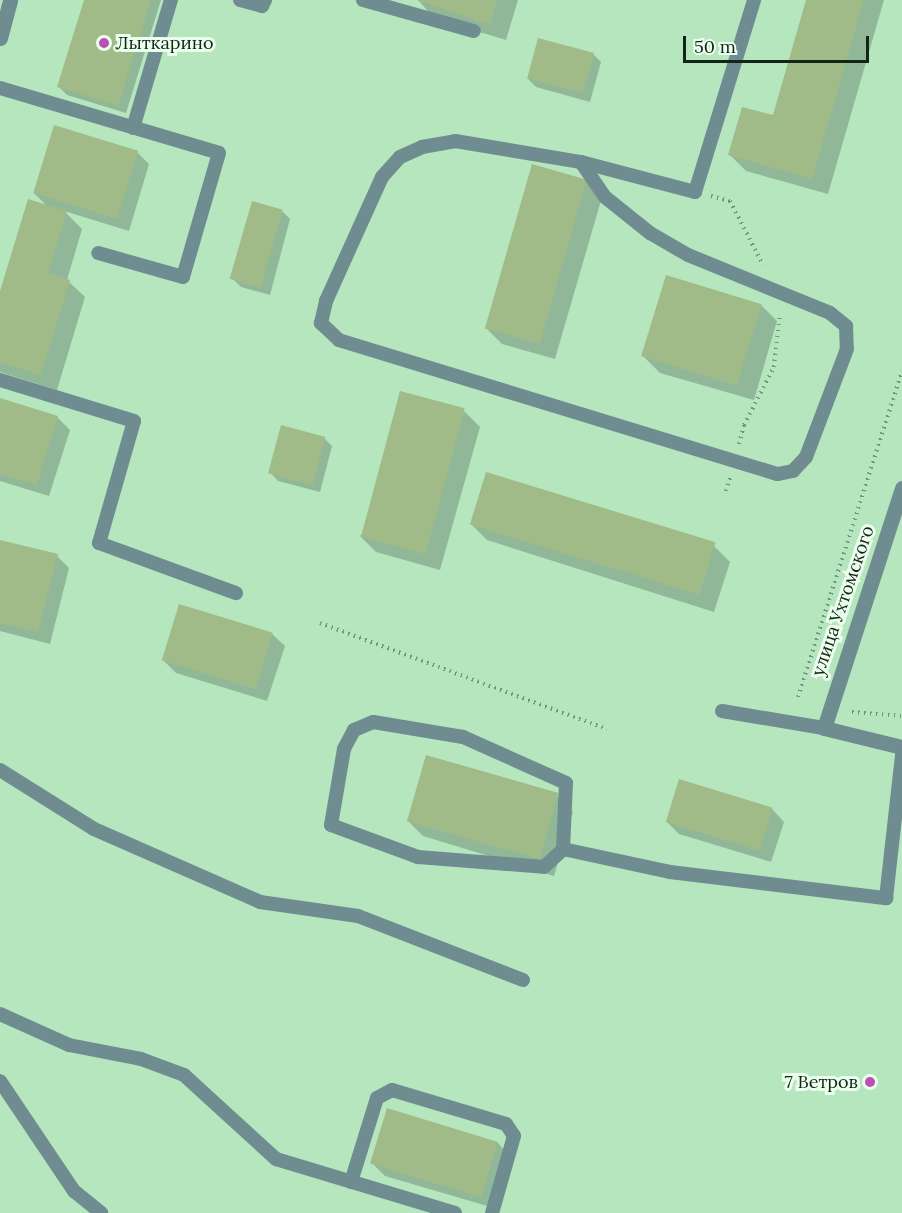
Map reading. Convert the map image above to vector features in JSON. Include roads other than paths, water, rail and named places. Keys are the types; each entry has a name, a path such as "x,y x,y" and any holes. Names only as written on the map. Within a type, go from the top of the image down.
{"street":[{"path":"0,38 8,0"},
{"name":"улица Ухтомского","path":"824,728 902,488"},
{"path":"824,728 902,747"}],"lane":[{"path":"133,128 171,0"},
{"path":"240,0 262,6 265,0"},
{"path":"363,0 474,31"},
{"path":"581,162 605,197 650,233 688,255 830,313 846,326 847,349 806,457 793,471 777,474 339,340 321,323 326,302 382,177 400,157 422,147 455,141 581,162 695,192 754,0"},
{"path":"0,88 219,153 183,277 98,253"},
{"path":"0,380 134,421 99,543 236,593"},
{"path":"722,711 824,728"},
{"path":"373,722 463,737 566,783 563,849 544,867 488,865 418,857 331,825 344,749 354,730 373,722"},
{"path":"563,849 670,872 886,898 902,755"},
{"path":"0,770 94,829 260,902 358,916 523,980"},
{"path":"0,1014 69,1045 141,1059 184,1075 276,1159 455,1213"},
{"path":"0,1081 74,1191 101,1213"},
{"path":"351,1182 377,1098 392,1090 506,1124 514,1136 492,1213"}],"place":[{"name":"Лыткарино","path":"104,43"},
{"name":"7 Ветров","path":"870,1082"}]}
